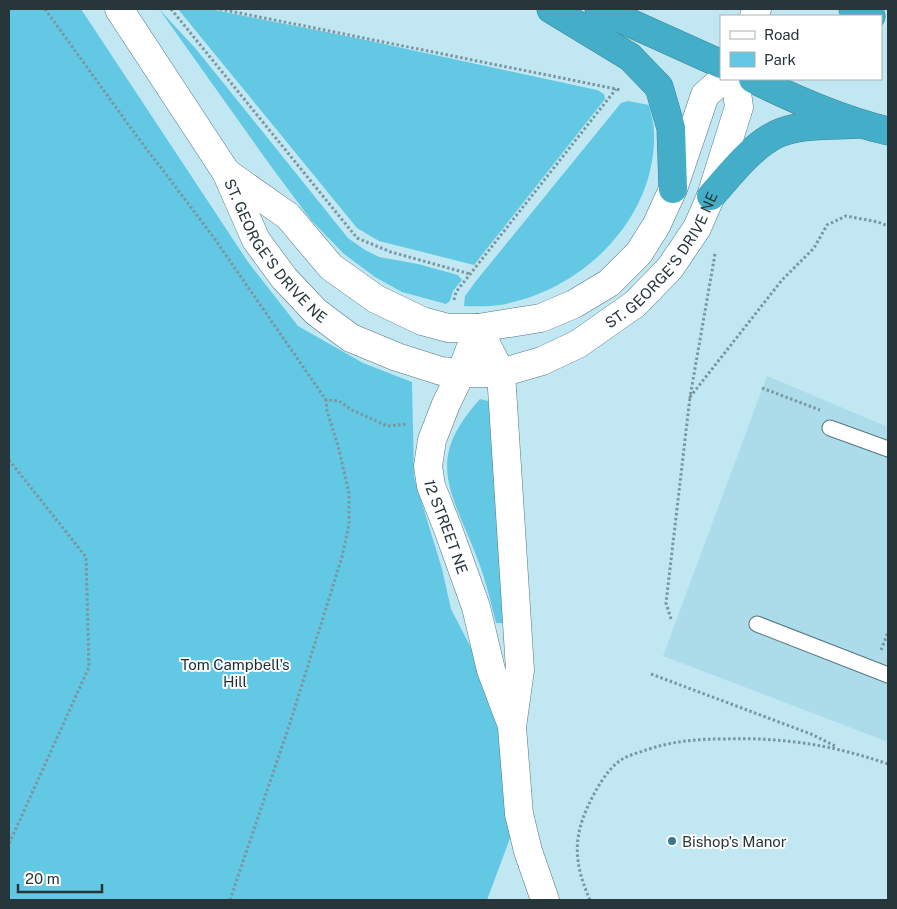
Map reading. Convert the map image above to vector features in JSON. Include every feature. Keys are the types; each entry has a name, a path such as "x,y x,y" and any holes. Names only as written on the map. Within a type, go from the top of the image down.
{"highway":[{"path":"552,9 630,57 659,87 671,128 673,189"},
{"path":"599,9 720,64"},
{"path":"853,9 868,15"},
{"path":"755,80 777,91 859,124 888,131"},
{"path":"711,196 746,156 775,135 796,128 859,124"}],"street":[{"name":"ST. GEORGE'S DRIVE NE","path":"118,9 226,172 256,240 284,278 316,312 351,338 397,357 441,370 461,373 501,373 542,362 578,344 635,304 670,268 697,228 711,196 739,106 735,80"},
{"name":"ST. GEORGE'S DRIVE NE","path":"226,172 288,216 331,267 376,299 422,321 448,328 478,328 541,318 574,304 609,283 639,253 656,226 673,189 705,94 723,80"},
{"path":"478,328 501,373"},
{"name":"12 STREET NE","path":"478,328 432,440 428,466 431,486 476,607 491,670 512,727"},
{"name":"12 STREET NE","path":"501,373 520,670 512,727 520,814 528,851 545,900"}],"lane":[{"path":"830,428 888,449"},
{"path":"757,624 888,675"}],"path":[{"path":"45,9 133,131 212,235 326,400 327,411 338,446 348,493 349,525 342,557 289,726 230,900"},
{"path":"171,9 357,238 391,252 470,274"},
{"path":"220,9 624,90"},
{"path":"452,307 456,292 616,88"},
{"path":"690,397 782,280 814,248 827,225 846,216 878,222 888,226"},
{"path":"672,619 666,603 690,397 714,258 718,249"},
{"path":"326,400 339,401 352,410 387,426 411,423"},
{"path":"9,460 86,557 89,667 9,844"},
{"path":"880,654 888,632"},
{"path":"651,674 811,734 842,749"},
{"path":"590,900 581,881 576,857 578,835 584,813 594,792 604,777 620,760 656,747 687,740 744,738 816,744 842,749 888,764"}],"shaded area":[{"path":"767,376 888,427 888,742 663,656"}],"green space":[{"name":"Tom Campbell's Hill","path":"9,9 81,9 248,262 298,326 363,363 412,382 414,477 442,569 451,609 512,727 519,814 487,900 9,900"},
{"path":"159,9 196,49 348,238 379,257 418,264 458,275 462,280 453,291 450,301 446,304 402,292 375,277 344,254 311,220"},
{"path":"178,9 210,9 356,38 597,90 604,94 605,99 474,265 379,241 357,228"},
{"path":"628,101 649,105 654,129 652,164 643,194 628,222 608,246 585,267 558,285 529,297 495,306 464,306 465,296 476,281 621,103"},
{"path":"480,399 488,401 490,412 504,623 496,623 484,577 450,490 447,473 448,456 453,438 463,420"}],"place":[{"name":"Bishop's Manor","path":"672,841"}]}
